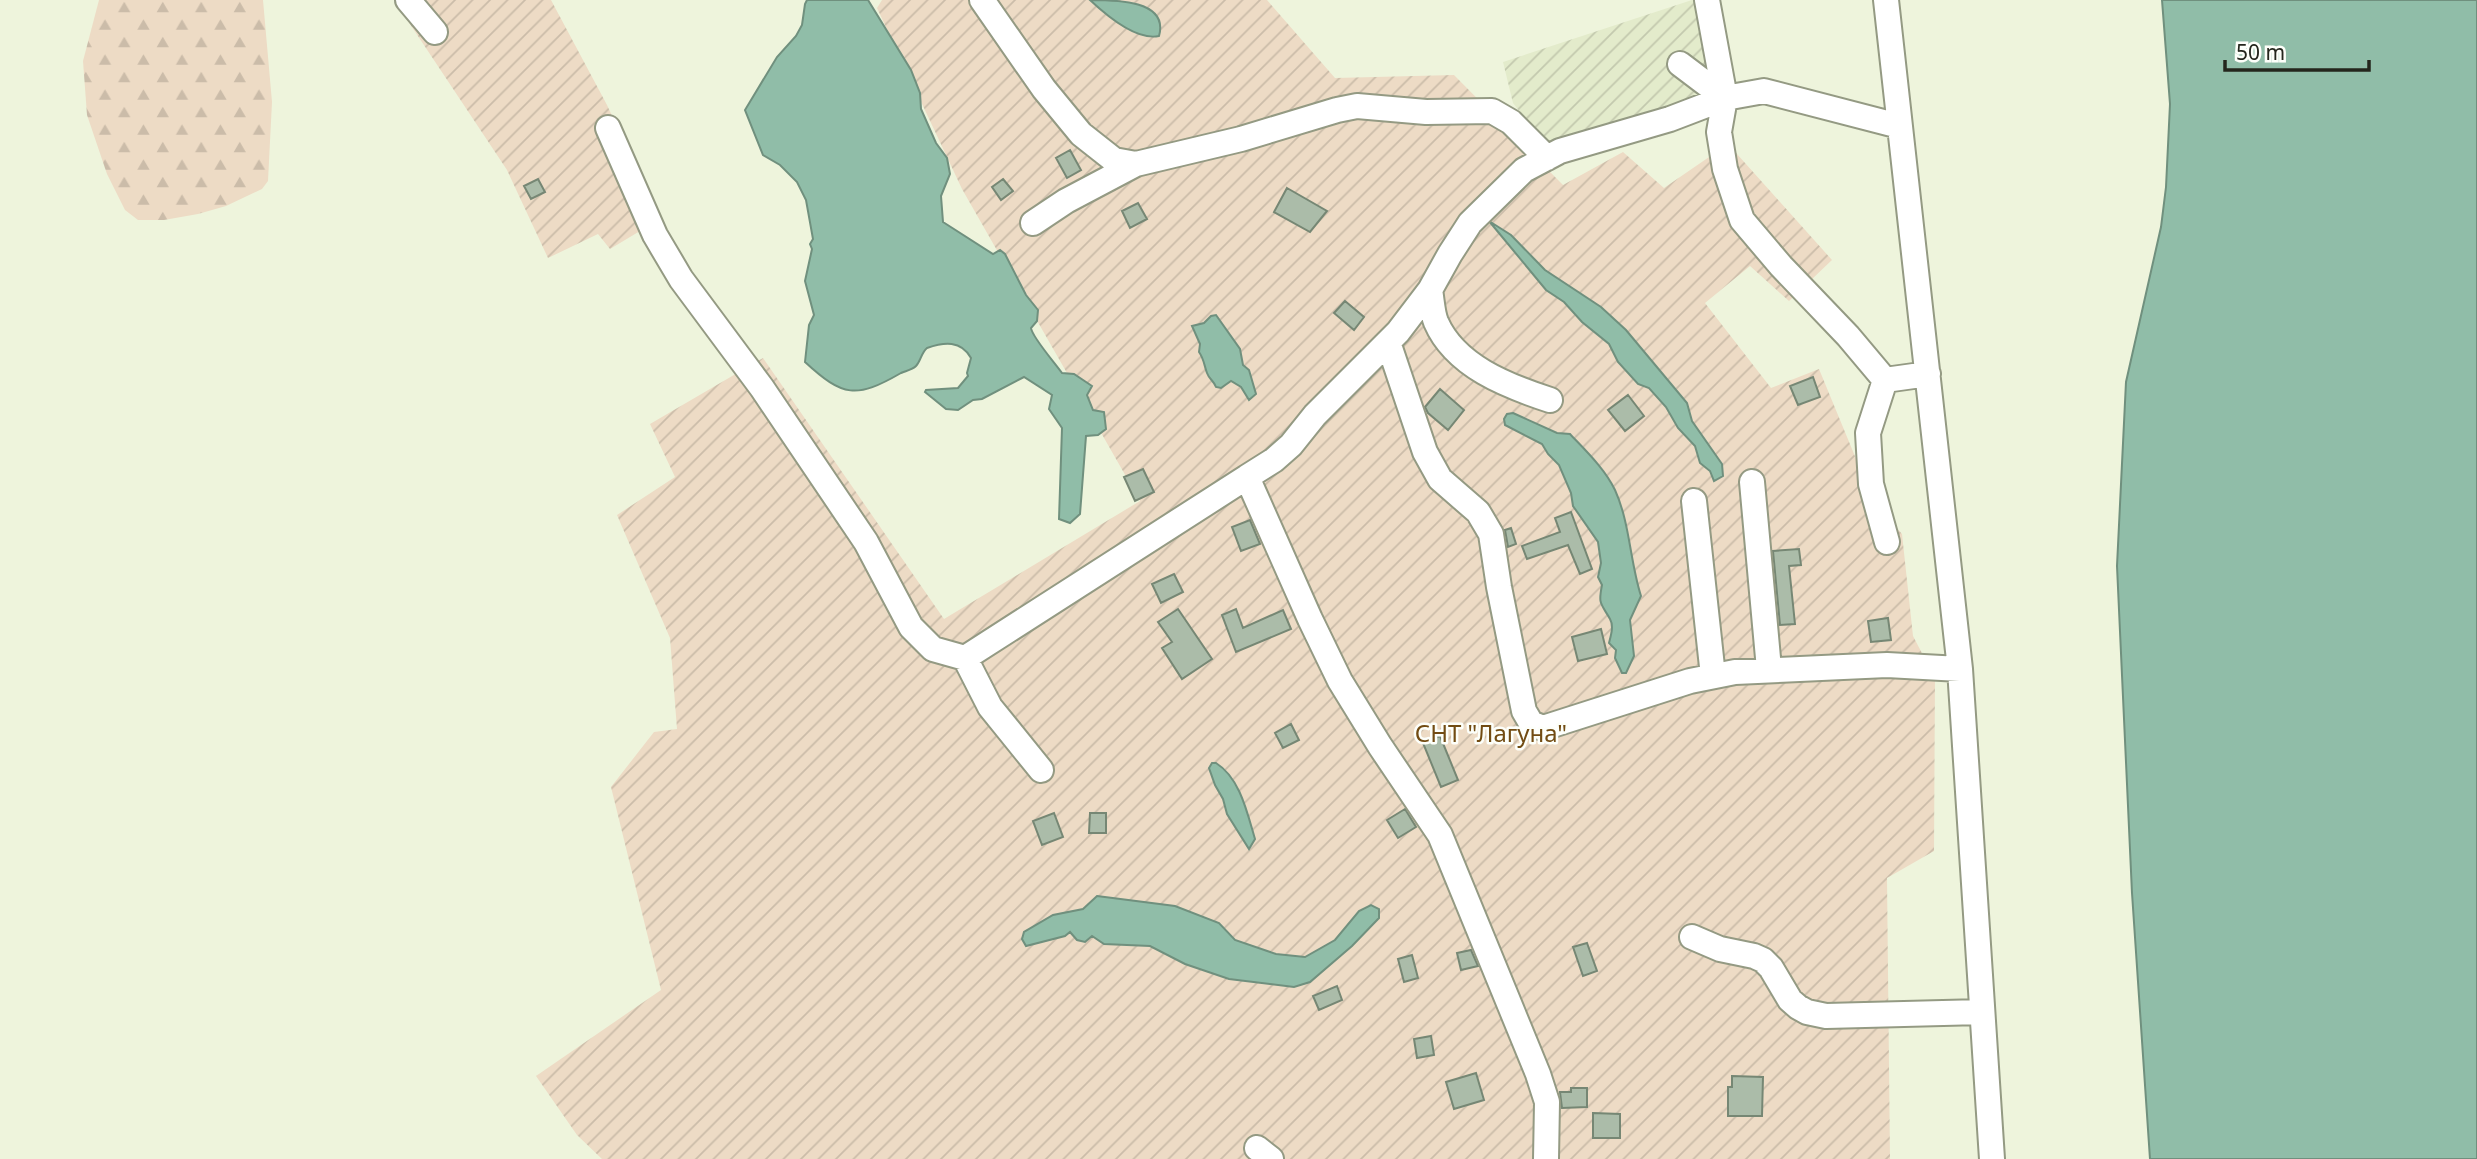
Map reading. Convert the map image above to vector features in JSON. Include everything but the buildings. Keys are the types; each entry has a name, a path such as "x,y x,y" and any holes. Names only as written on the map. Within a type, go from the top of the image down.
{"street":[{"path":"408,0 435,32"},
{"path":"982,0 1044,89 1081,134 1114,160 1136,164"},
{"path":"1707,0 1725,98 1719,132 1724,169 1742,220 1781,267 1848,335 1885,380"},
{"path":"1886,0 1960,669 1992,1159"},
{"path":"1679,64 1725,98"},
{"path":"965,658 1274,460 1398,332 1430,290 1470,223 1524,170 1560,151 1670,119 1725,98 1765,91 1899,126"},
{"path":"1033,223 1066,201 1136,164 1241,139 1357,106 1426,111 1492,111 1511,122 1548,158"},
{"path":"608,128 654,236 681,279 762,388 866,542 911,627 933,649 965,658 990,707 1041,770"},
{"path":"1430,290 1435,319 1443,335 1460,355 1521,390 1550,400"},
{"path":"1388,342 1425,452 1440,479 1478,512 1491,534 1524,711 1531,723 1544,728 1713,676 1769,669 1887,665 1960,669"},
{"path":"1885,380 1928,374"},
{"path":"1885,380 1868,433 1871,484 1887,542"},
{"path":"1247,477 1340,681 1440,835 1538,1074 1547,1102 1546,1159"},
{"path":"1752,482 1769,669"},
{"path":"1694,501 1713,676"},
{"path":"1692,937 1720,949 1763,960 1772,968 1790,1000 1807,1012 1826,1016 1982,1012"}],"shaded area":[{"path":"807,0 868,0 911,70 920,93 921,109 936,143 947,158 950,174 941,196 943,222 993,254 1000,250 1005,254 1026,295 1038,310 1037,321 1031,328 1035,337 1062,373 1074,374 1092,386 1087,395 1093,410 1104,412 1106,429 1098,435 1086,436 1080,514 1070,523 1059,519 1062,428 1049,409 1052,395 1024,377 982,399 973,400 958,410 946,409 925,392 958,388 968,376 971,358 957,345 940,344 927,348 914,367 861,390 840,388 805,362 809,325 814,315 805,281 813,239 806,200 797,182 780,165 763,155 745,110 777,57 796,36 802,25"},
{"path":"1090,0 1126,2 1148,9 1156,15 1160,24 1159,36 1150,37 1131,31"},
{"path":"1692,0 1703,0 1725,98 1545,144 1513,103 1503,62"},
{"path":"2162,0 2477,0 2477,1159 2150,1159 2132,893 2117,566 2126,382 2161,227 2166,187 2170,104"},
{"path":"1489,221 1511,235 1545,270 1601,307 1626,330 1687,403 1692,421 1722,464 1723,476 1714,481 1710,471 1700,463 1695,446 1678,428 1666,407 1649,388 1638,384 1618,362 1609,344 1582,322 1564,302 1546,290"},
{"path":"1216,315 1240,349 1243,365 1249,370 1256,394 1249,400 1241,387 1231,381 1221,388 1216,387 1207,373 1199,352 1200,344 1192,326 1204,323"},
{"path":"1513,413 1557,433 1570,434 1601,468 1615,490 1624,516 1641,596 1630,620 1634,656 1626,673 1622,673 1615,658 1616,650 1609,643 1612,625 1600,600 1602,585 1598,577 1601,563 1598,542 1573,506 1571,493 1559,465 1542,444 1505,425 1507,414"},
{"path":"1212,763 1224,769 1241,796 1255,839 1249,849 1227,814 1209,768"},
{"path":"1097,896 1175,906 1219,923 1235,940 1276,954 1305,957 1335,940 1359,911 1371,905 1379,909 1379,918 1352,946 1310,982 1294,987 1229,979 1185,964 1150,946 1104,944 1092,936 1085,942 1077,940 1070,932 1065,936 1026,946 1022,939 1024,932 1053,915 1083,909"}],"green space":[{"path":"99,0 263,0 272,102 268,181 262,189 226,206 164,220 138,220 125,210 107,174 87,115 83,61"},
{"path":"394,0 551,0 607,105 660,219 610,249 598,234 548,258 507,170"},
{"name":"СНТ \"Лагуна\"","path":"882,0 1267,0 1335,78 1454,75 1563,185 1623,152 1664,188 1728,144 1832,260 1789,301 1750,266 1705,303 1771,388 1819,369 1873,500 1902,534 1913,636 1935,678 1934,851 1887,878 1890,1159 602,1159 577,1135 536,1076 661,990 611,787 654,732 677,729 670,638 617,515 675,477 650,424 763,358 944,619 1140,501 962,189 877,8"}]}
